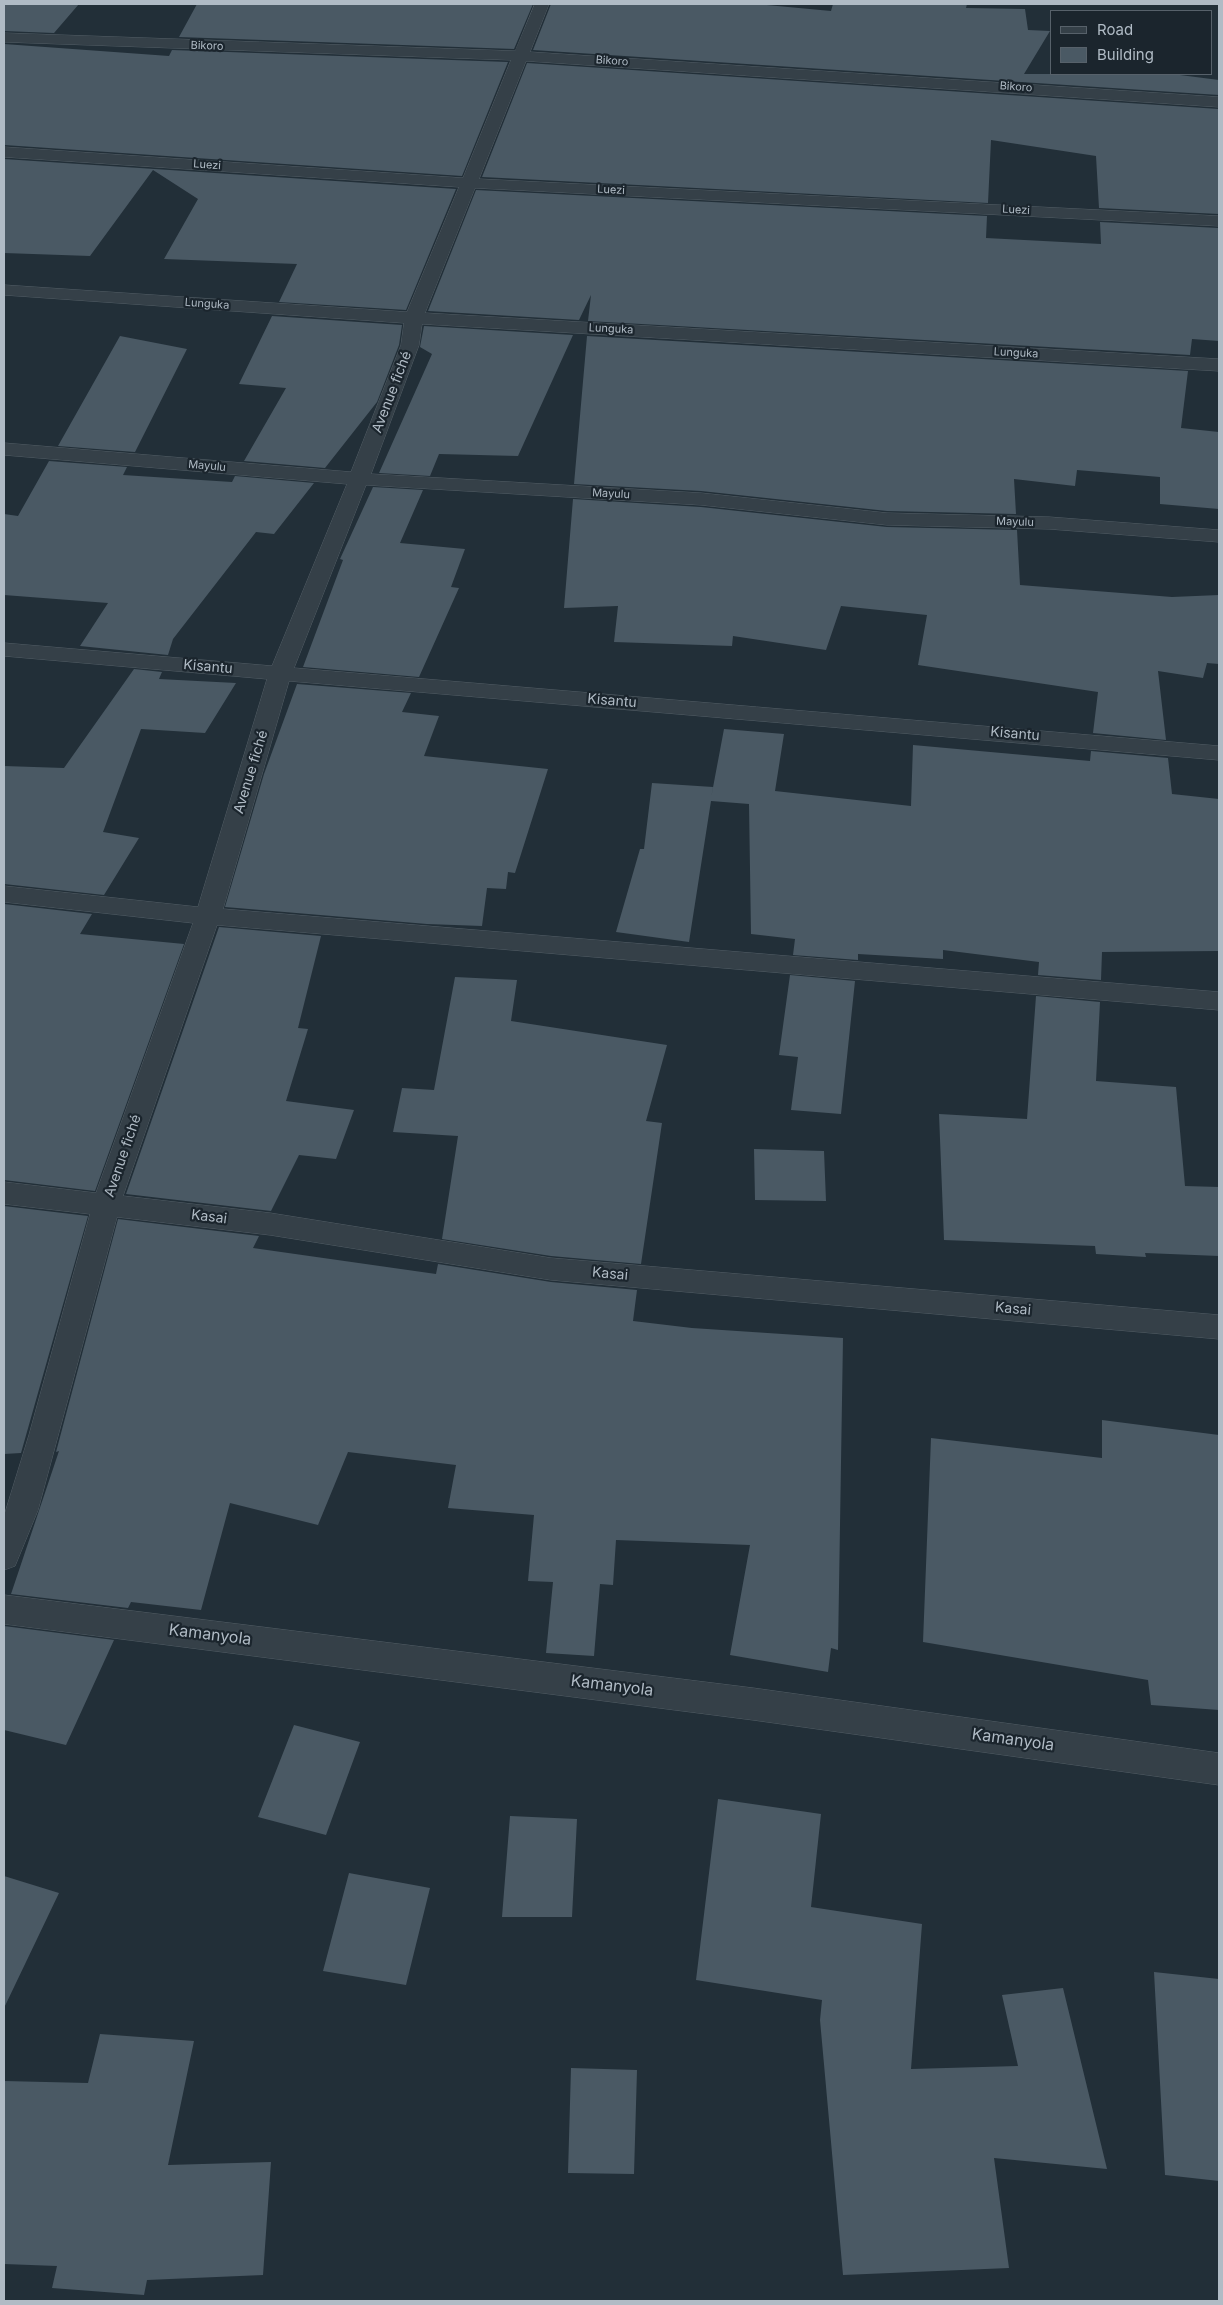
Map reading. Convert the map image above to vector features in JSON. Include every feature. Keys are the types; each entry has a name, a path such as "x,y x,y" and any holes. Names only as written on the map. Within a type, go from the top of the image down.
{"street":[{"name":"Avenue fiché","path":"4,1556 22,1510 44,1435 106,1204 208,916 280,674 359,479 392,386 410,345 414,318 542,4"},
{"name":"Bikoro","path":"4,37 520,56 1219,102"},
{"name":"Luezi","path":"4,152 468,183 1219,221"},
{"name":"Lunguka","path":"4,290 414,318 1219,366"},
{"name":"Mayulu","path":"4,449 359,479 701,500 887,519 1049,523 1219,536"},
{"name":"Kisantu","path":"4,649 280,674 896,723 1219,753"},
{"path":"4,894 208,916 1219,1001"},
{"name":"Kasai","path":"4,1193 270,1224 551,1269 1219,1328"},
{"name":"Kamanyola","path":"4,1609 753,1704 1219,1769"}],"building":[{"path":"4,4 79,4 54,33 4,31"},
{"path":"197,4 533,4 514,49 179,37"},
{"path":"551,4 756,4 831,11 833,4 967,4 966,8 1025,9 1028,30 1050,31 1024,74 1180,75 1219,80 1219,95 533,50"},
{"path":"4,44 169,56 172,50 508,62 462,176 4,145"},
{"path":"527,63 1219,109 1219,214 1099,208 1096,156 991,140 988,203 482,177"},
{"path":"4,159 456,189 406,310 279,302 297,264 164,259 198,199 153,170 90,256 4,253"},
{"path":"476,190 987,216 986,238 1101,244 1100,222 1219,228 1219,341 1192,339 1190,355 588,321 591,295 579,320 428,311"},
{"path":"272,316 402,325 399,345 377,402 325,468 244,461 286,388 239,384"},
{"path":"424,326 573,335 518,456 439,454 430,476 379,473 432,354 420,347"},
{"path":"120,336 187,349 135,452 58,446"},
{"path":"587,336 1188,371 1181,428 1219,432 1219,509 1160,504 1160,477 1077,470 1075,486 1014,479 1016,514 887,511 701,491 574,484"},
{"path":"49,461 127,467 123,475 232,482 235,476 314,483 274,534 256,532 173,639 168,655 80,646 108,603 4,595 4,514 18,516"},
{"path":"373,487 423,490 400,543 465,549 451,587 459,588 419,677 303,667 343,560 340,559"},
{"path":"573,499 701,507 887,527 1017,530 1020,585 1172,597 1219,595 1219,664 1207,663 1203,678 1158,671 1166,740 1093,733 1098,692 918,665 927,615 841,606 826,650 733,636 732,646 614,642 618,606 564,608"},
{"path":"134,669 162,672 159,679 236,683 205,733 141,729 103,832 139,838 104,895 4,884 4,766 64,768"},
{"path":"297,684 411,693 402,712 439,716 424,756 548,769 515,873 508,872 506,889 487,888 482,926 427,924 225,907 264,774"},
{"path":"724,729 784,734 775,791 911,806 913,745 1090,761 1091,751 1168,758 1172,794 1219,799 1219,951 1102,952 1101,980 1038,975 1039,962 943,950 943,959 858,954 858,960 793,955 795,939 751,934 749,804 711,801 689,942 616,932 640,849 644,849 652,783 713,787 711,798"},
{"path":"4,904 92,914 80,934 184,944 95,1191 4,1180"},
{"path":"219,927 321,936 298,1028 308,1029 286,1101 354,1110 336,1159 299,1155 271,1211 126,1194"},
{"path":"790,975 855,981 841,1114 791,1110 798,1057 779,1055"},
{"path":"455,977 517,980 511,1021 667,1045 646,1121 662,1123 641,1264 551,1256 442,1239 458,1136 393,1132 402,1088 434,1090"},
{"path":"1036,996 1100,1002 1096,1081 1176,1087 1185,1186 1219,1187 1219,1256 1145,1253 1146,1257 1096,1254 1095,1246 944,1240 939,1114 1027,1119"},
{"path":"754,1149 824,1151 826,1201 755,1200"},
{"path":"4,1206 88,1216 21,1453 4,1454"},
{"path":"118,1219 259,1236 253,1248 436,1274 438,1264 551,1282 637,1290 633,1321 692,1328 843,1338 838,1650 831,1648 828,1672 730,1655 750,1545 616,1540 613,1585 600,1584 594,1656 546,1653 553,1582 528,1581 534,1515 448,1508 456,1465 348,1452 318,1525 230,1503 201,1610 131,1602 128,1608 11,1594 59,1451 56,1452"},
{"path":"1102,1420 1219,1435 1219,1710 1151,1705 1148,1680 923,1642 931,1438 1102,1458"},
{"path":"4,1626 114,1640 66,1745 4,1730"},
{"path":"294,1725 360,1742 326,1835 258,1817"},
{"path":"718,1799 821,1814 811,1907 922,1924 911,2069 1018,2066 1002,1995 1063,1988 1107,2169 994,2158 1009,2268 843,2275 820,2020 822,2000 696,1980"},
{"path":"510,1816 577,1819 572,1917 502,1917"},
{"path":"349,1873 430,1888 406,1985 323,1971"},
{"path":"4,1876 59,1893 4,2008"},
{"path":"1154,1972 1219,1979 1219,2181 1165,2175"},
{"path":"100,2034 194,2041 168,2165 271,2162 263,2275 147,2280 144,2295 52,2288 57,2266 4,2264 4,2081 88,2083"},
{"path":"571,2068 637,2070 634,2174 568,2173"}]}
